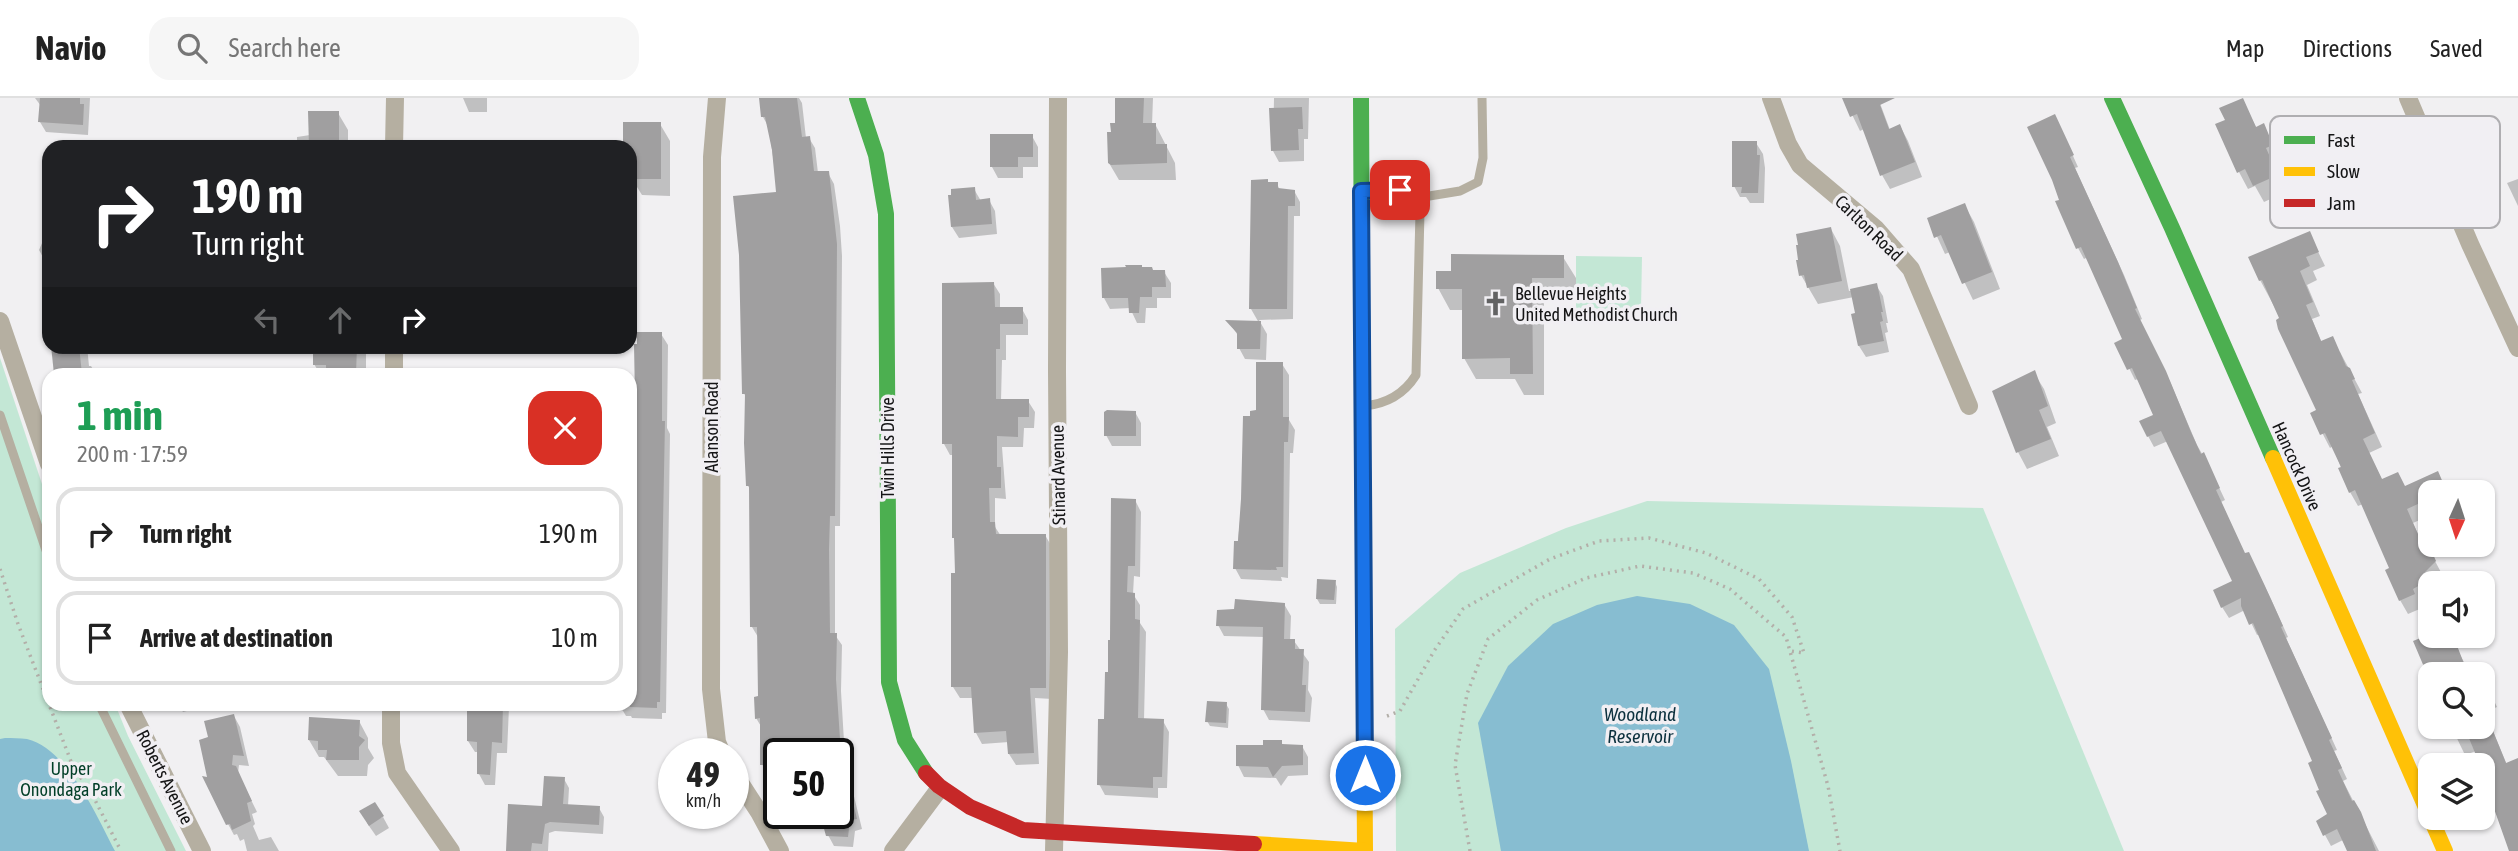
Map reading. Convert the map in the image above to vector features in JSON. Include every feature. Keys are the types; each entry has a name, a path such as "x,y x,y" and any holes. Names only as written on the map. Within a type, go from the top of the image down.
{"street":[{"path":"394,140 395,98"},
{"name":"Alanson Road","path":"717,98 712,157 711,689 717,738"},
{"name":"Twin Hills Drive","path":"857,98 865,115 883,183 886,214 889,682 904,737 916,761 929,779 940,788 993,820 1054,842 1365,851"},
{"name":"Stinard Avenue","path":"1054,842 1059,652 1058,98"},
{"path":"1362,98 1365,851"},
{"name":"Carlton Road","path":"1771,98 1788,144 1800,164 1876,229 1911,269 1969,406"},
{"name":"Hancock Drive","path":"2112,98 2172,228 2445,851"},
{"path":"2408,98 2416,116"},
{"path":"2463,228 2518,348"},
{"path":"0,321 42,444"},
{"name":"Roberts Avenue","path":"132,711 202,851"},
{"path":"391,711 391,743 397,773 451,851"},
{"path":"893,851 940,788"},
{"path":"749,796 780,851"}],"lane":[{"path":"1361,191 1400,190 1417,198 1460,191 1478,182 1483,158 1482,98"},
{"path":"1362,406 1385,402 1396,396 1416,375 1420,212 1417,198"},
{"path":"0,415 42,538"},
{"path":"102,711 171,851"}],"path":[{"path":"1364,725 1400,711 1434,650 1463,609 1550,559 1600,541 1649,538 1706,553 1759,579 1792,617 1804,653 1790,651"},
{"path":"1470,851 1455,765 1467,694 1488,639 1537,600 1586,578 1640,566 1693,573 1730,589 1786,637 1828,786 1840,851"},
{"path":"0,569 42,688"},
{"path":"51,711 72,765 95,800 121,851"}],"green space":[{"path":"1576,256 1642,257 1641,309 1576,309"},
{"name":"Upper Onondaga Park","path":"0,358 42,484 42,711 118,711 186,851 0,851"},
{"path":"1647,501 1983,508 2124,851 1396,851 1395,629 1460,573 1566,528"}],"water":[{"name":"Woodland Reservoir","path":"1637,596 1690,604 1734,625 1769,669 1809,851 1501,851 1478,723 1508,666 1553,624 1597,605"},
{"path":"0,739 27,739 42,745 56,756 80,786 115,851 0,851"}],"building":[{"path":"40,98 80,98 80,104 84,104 83,125 38,122"},
{"path":"759,98 797,98 802,137 810,136 814,171 829,171 837,244 835,516 830,516 830,633 837,633 836,679 840,738 763,738 763,765 760,765 760,718 755,719 754,697 758,696 757,627 750,627 749,486 746,486 739,255 733,196 776,192 772,150 765,117 761,117"},
{"path":"1115,98 1144,98 1143,123 1156,123 1156,144 1167,144 1167,163 1108,163 1107,132 1111,132 1110,123 1115,123"},
{"path":"1842,98 1895,98 1880,105 1889,129 1900,124 1915,162 1880,176 1857,114 1850,117"},
{"path":"2243,98 2256,127 2264,123 2270,138 2270,146 2266,148 2270,157 2270,179 2253,186 2245,169 2237,173 2215,124 2225,120 2219,108"},
{"path":"1302,107 1303,129 1298,129 1299,150 1271,151 1269,108"},
{"path":"308,111 339,111 339,140 309,140"},
{"path":"2055,114 2074,155 2070,157 2118,262 2137,308 2135,309 2166,371 2201,454 2204,452 2220,488 2216,490 2245,553 2249,552 2265,586 2332,738 2329,740 2342,768 2338,770 2352,801 2354,800 2361,812 2376,851 2347,851 2337,829 2323,836 2316,821 2327,814 2316,791 2319,790 2308,763 2312,761 2253,623 2249,625 2241,606 2241,598 2221,608 2213,590 2232,581 2161,431 2147,437 2139,421 2153,415 2132,368 2127,370 2114,343 2122,339 2081,247 2076,249 2055,201 2059,200 2052,180 2027,127"},
{"path":"623,122 661,122 661,179 637,179 637,140 623,140"},
{"path":"990,134 1033,134 1033,157 1018,157 1018,167 990,167"},
{"path":"1732,141 1757,141 1757,155 1760,155 1758,193 1741,193 1742,187 1732,187"},
{"path":"1268,179 1268,182 1278,182 1278,188 1295,190 1295,206 1288,206 1287,309 1249,309 1251,180"},
{"path":"975,187 976,200 990,198 992,224 951,227 948,195 951,195 951,189"},
{"path":"1965,203 1992,272 1962,284 1941,235 1934,238 1927,218"},
{"path":"1831,227 1842,281 1807,288 1804,275 1799,276 1796,234"},
{"path":"2310,231 2319,252 2306,257 2310,266 2300,271 2313,302 2306,305 2321,341 2333,336 2355,379 2352,380 2375,433 2363,439 2382,479 2398,472 2405,486 2418,480 2418,504 2407,509 2418,534 2418,557 2434,557 2436,561 2426,571 2418,571 2418,586 2413,589 2415,594 2399,601 2385,570 2389,568 2355,490 2349,493 2338,468 2341,467 2325,433 2320,435 2310,413 2316,410 2278,329 2276,320 2279,318 2248,257"},
{"path":"1451,254 1564,255 1564,278 1532,278 1533,374 1510,374 1510,358 1462,359 1462,289 1436,289 1436,271 1451,271"},
{"path":"1125,265 1142,265 1152,267 1153,270 1165,270 1166,287 1152,287 1152,297 1140,297 1139,313 1129,313 1128,298 1102,298 1101,268 1126,267"},
{"path":"994,282 995,307 1023,307 1023,324 1000,324 1000,349 996,349 996,399 1029,399 1029,417 1018,417 1018,437 997,436 997,467 1001,467 1001,488 989,488 990,522 995,522 996,534 1046,534 1046,688 1030,688 1034,753 1008,754 1006,731 974,733 971,687 951,687 951,573 955,573 952,538 952,444 942,444 942,283"},
{"path":"1877,283 1883,312 1883,321 1880,322 1884,341 1858,346 1851,314 1855,313 1850,289"},
{"path":"1225,320 1261,321 1260,349 1237,349 1237,333"},
{"path":"637,332 662,332 662,421 665,421 660,702 657,702 657,708 637,707 637,368 634,368 634,354 637,354"},
{"path":"52,354 80,354 81,368 53,368"},
{"path":"313,354 357,354 356,368 313,365"},
{"path":"1256,362 1283,362 1283,417 1289,417 1288,442 1284,442 1283,567 1276,567 1277,570 1233,569 1234,541 1238,541 1241,499 1243,416 1250,416 1250,411 1256,410"},
{"path":"2035,370 2048,406 2039,410 2051,439 2016,453 1992,391"},
{"path":"1136,411 1136,436 1104,436 1104,412"},
{"path":"2438,471 2442,480 2418,480"},
{"path":"1111,498 1136,499 1135,566 1128,566 1127,592 1135,593 1135,619 1140,620 1138,718 1164,719 1162,777 1153,777 1153,788 1097,785 1098,719 1104,719 1105,672 1108,672 1110,640"},
{"path":"1317,579 1336,580 1334,600 1316,599"},
{"path":"1235,599 1285,603 1284,639 1295,639 1295,649 1304,649 1302,685 1306,685 1305,712 1261,710 1263,627 1216,626 1217,610 1234,609"},
{"path":"2418,639 2418,648 2458,648 2463,662 2422,662 2413,641"},
{"path":"1207,701 1227,702 1226,723 1205,722"},
{"path":"467,711 503,711 502,743 492,742 490,775 477,774 477,742 467,741"},
{"path":"234,714 244,756 233,755 232,765 236,766 252,801 247,803 251,821 232,830 230,824 226,825 202,776 207,777 199,740 208,737 204,721"},
{"path":"309,717 360,720 359,736 365,740 359,747 359,760 326,760 327,750 318,750 318,741 308,740"},
{"path":"2495,736 2506,763 2518,758 2518,851 2509,851 2495,811 2495,753 2475,753 2469,739 2495,739"},
{"path":"1263,740 1282,740 1282,744 1303,745 1303,765 1282,766 1273,777 1268,767 1236,766 1236,745 1263,745"},
{"path":"544,776 565,777 563,804 600,806 599,825 550,822 545,824 542,844 532,843 531,851 506,851 508,804 542,806"},
{"path":"375,802 384,816 369,826 359,811"},
{"path":"824,829 849,829 848,837 826,836"}],"traffic: fast":[{"path":"857,98 876,155 886,214 889,682 905,740 926,773"},
{"path":"1361,98 1363,518"},
{"path":"2112,98 2273,458"}],"traffic: slow":[{"path":"2273,458 2445,851"},
{"path":"1363,518 1365,851"},
{"path":"1254,844 1365,851"}],"traffic: jam":[{"path":"926,773 939,786 970,807 1023,830 1254,844"}],"place":[{"name":"Bellevue Heights United Methodist Church","path":"1495,303"}],"route":[{"path":"1365,775 1361,191 1400,190"}]}
